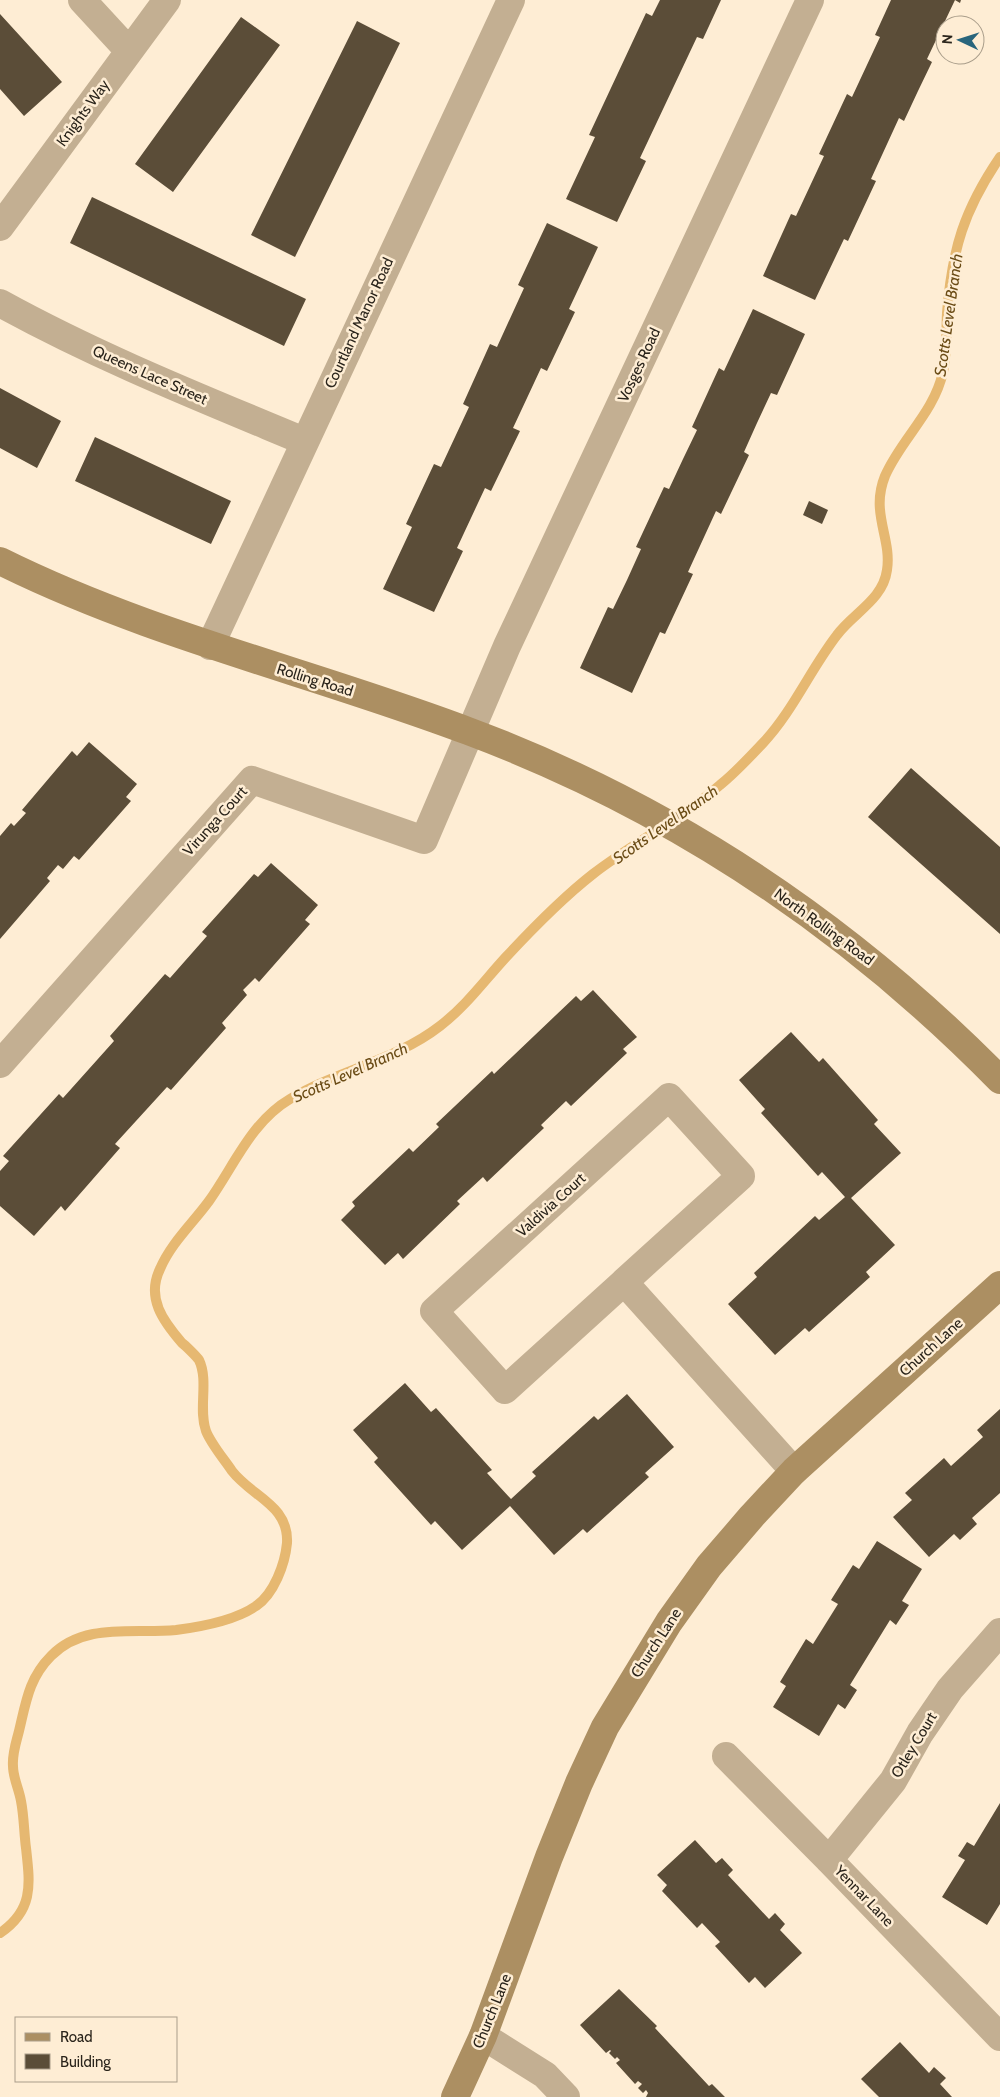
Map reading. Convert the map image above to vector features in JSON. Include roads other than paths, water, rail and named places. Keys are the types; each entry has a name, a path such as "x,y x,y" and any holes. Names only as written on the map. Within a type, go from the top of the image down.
{"street":[{"path":"82,0 129,51"},
{"name":"Knights Way","path":"0,227 167,0"},
{"name":"Courtland Manor Road","path":"210,646 511,0"},
{"name":"Vosges Road","path":"470,732 512,637 810,0"},
{"name":"Queens Lace Street","path":"0,303 50,330 120,363 304,441"},
{"name":"Rolling Road","path":"0,561 100,605 210,646 470,732 576,776 628,802"},
{"name":"Virunga Court","path":"0,1064 252,780 424,840 470,732"},
{"name":"North Rolling Road","path":"628,802 686,835 790,900 854,946 917,998 1000,1080"},
{"name":"Valdivia Court","path":"669,1097 741,1176 624,1282 505,1390 434,1311 669,1097"},
{"path":"624,1282 794,1471"},
{"name":"Church Lane","path":"454,2097 483,2036 548,1857 579,1783 605,1727 669,1622 704,1574 752,1516 794,1471 1000,1285"},
{"name":"Otley Court","path":"830,1860 893,1781 920,1733 950,1689 1000,1632"},
{"name":"Yennar Lane","path":"726,1756 830,1860 1000,2037"},
{"path":"483,2036 545,2075 566,2097"}],"waterway":[{"name":"Scotts Level Branch","path":"0,1933 19,1915 27,1895 28,1873 23,1813 14,1775 13,1757 29,1691 44,1664 64,1645 78,1638 110,1632 176,1630 206,1625 248,1611 268,1594 284,1560 287,1543 286,1530 282,1519 268,1502 240,1480 232,1471 206,1431 203,1414 203,1377 199,1360 182,1343 163,1318 156,1299 156,1280 165,1260 176,1242 209,1201 254,1132 276,1109 308,1089 404,1048 440,1026 467,1002 526,935 570,893 608,863 705,797 737,770 774,731 827,648 844,627 874,598 884,581 888,558 880,514 881,489 892,463 925,413 939,387 946,350 949,290 956,249 977,195 1000,157"}]}
